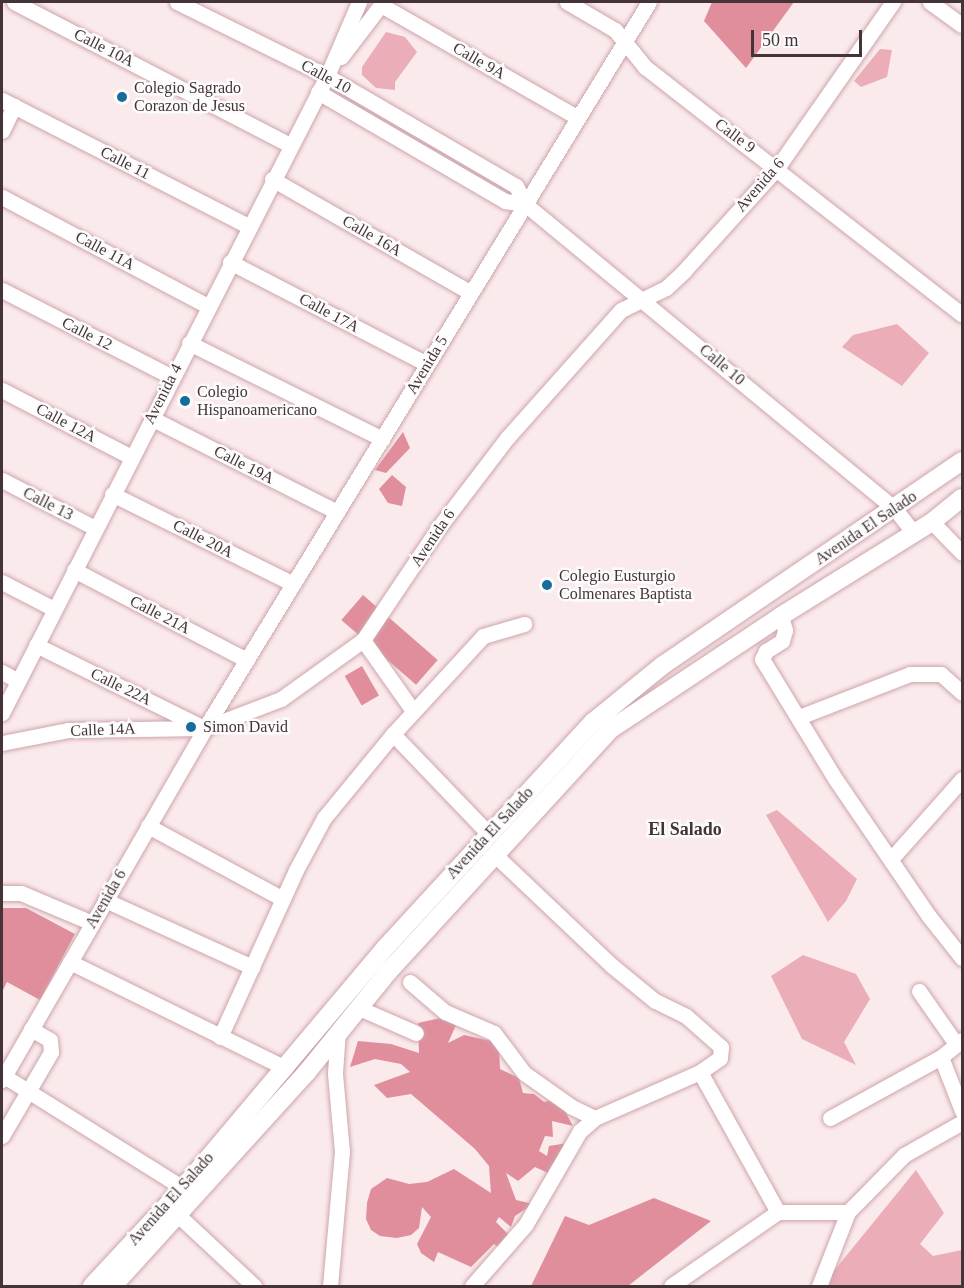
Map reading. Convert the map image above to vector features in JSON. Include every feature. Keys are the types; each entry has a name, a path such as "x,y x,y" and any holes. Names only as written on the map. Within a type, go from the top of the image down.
{"main road":[{"name":"Avenida El Salado","path":"92,1287 183,1188 386,947 593,722 663,665 963,461"},
{"name":"Avenida El Salado","path":"113,1287 179,1216 495,855 611,729 781,616 932,522 963,498"}],"street":[{"path":"2,8 5,2"},
{"name":"Calle 10A","path":"14,2 290,145"},
{"name":"Calle 10","path":"177,2 327,76 516,186 525,204 644,299 895,509 914,533"},
{"name":"Avenida 4","path":"2,713 248,226 327,76 358,2"},
{"name":"Calle 9","path":"567,2 615,30 623,44 645,67 963,315"},
{"name":"Avenida 5","path":"205,728 649,2"},
{"name":"Avenida 6","path":"3,1078 205,728 280,699 363,640 439,527 507,438 621,310 666,288 777,168 893,2"},
{"path":"930,2 963,25"},
{"name":"Avenida 4","path":"327,76 382,3"},
{"name":"Calle 9A","path":"382,3 578,118"},
{"name":"Calle 10","path":"318,92 505,201 525,204"},
{"path":"2,131 8,103"},
{"name":"Calle 11","path":"8,103 248,226"},
{"name":"Calle 16A","path":"272,179 471,293"},
{"name":"Calle 11A","path":"2,197 208,306"},
{"name":"Calle 17A","path":"230,262 427,364"},
{"name":"Calle 12","path":"2,290 172,377"},
{"path":"189,343 381,439"},
{"name":"Calle 12A","path":"2,390 131,457"},
{"name":"Calle 19A","path":"151,418 337,512"},
{"name":"Calle 13","path":"2,480 95,528"},
{"name":"Calle 20A","path":"112,494 293,584"},
{"path":"932,522 963,553"},
{"name":"Calle 21A","path":"74,570 247,660"},
{"path":"2,582 54,609"},
{"path":"781,616 785,630 782,641 766,651 762,659 891,859 963,958"},
{"path":"220,1037 283,899 324,818 413,711 483,636 524,624"},
{"path":"363,640 413,711"},
{"name":"Calle 22A","path":"36,645 205,728"},
{"path":"2,672 18,681"},
{"path":"799,717 910,674 941,674 963,693"},
{"name":"Calle 14A","path":"2,743 68,730 205,728"},
{"path":"393,734 489,834"},
{"path":"891,859 963,779"},
{"path":"148,826 283,899"},
{"path":"472,1287 526,1224 580,1131 595,1118 700,1072 720,1058 721,1047 686,1016 655,1001 611,965 495,855"},
{"path":"2,893 21,893 92,923"},
{"path":"105,900 252,967"},
{"path":"70,962 285,1068"},
{"path":"410,982 446,1012 494,1033 524,1073 572,1107 595,1118"},
{"path":"830,1118 941,1057 959,1042 919,991"},
{"path":"359,1008 416,1033"},
{"path":"2,1136 31,1092 52,1045 31,1029"},
{"path":"330,1287 342,1152 335,1073 338,1034"},
{"path":"941,1057 963,1111"},
{"path":"700,1072 778,1212"},
{"path":"3,1078 31,1092 183,1188"},
{"path":"819,1287 848,1212 904,1155 963,1122"},
{"path":"671,1287 778,1212 848,1212"},
{"path":"179,1216 254,1287"}],"shaded area":[{"path":"712,2 794,2 746,68 704,21"},
{"path":"386,32 405,37 417,52 395,82 395,90 376,88 362,75 362,67"},
{"path":"880,49 892,50 887,77 861,87 854,81"},
{"path":"897,324 929,353 902,386 842,347 853,335"},
{"path":"403,432 410,448 386,473 375,470"},
{"path":"392,475 406,487 402,506 388,503 379,489"},
{"path":"363,595 438,660 416,685 341,620"},
{"path":"362,666 379,695 362,705 345,676"},
{"path":"777,810 857,879 846,901 828,922 766,815"},
{"path":"2,908 26,908 75,934 40,1000 7,982 2,992"},
{"path":"803,955 856,974 870,999 844,1042 856,1065 802,1039 771,976"},
{"path":"445,1017 456,1025 448,1043 464,1035 491,1041 499,1048 500,1069 519,1078 523,1093 534,1094 544,1102 558,1098 573,1126 552,1121 553,1137 545,1136 539,1151 547,1156 549,1146 568,1143 548,1173 535,1167 518,1181 506,1173 516,1200 533,1204 515,1216 511,1227 499,1217 496,1222 509,1235 500,1249 494,1244 471,1267 438,1252 434,1262 421,1253 417,1244 431,1217 422,1207 419,1228 411,1235 397,1238 380,1236 371,1230 366,1219 367,1203 371,1189 387,1178 409,1184 427,1182 454,1169 491,1193 489,1166 475,1149 411,1094 387,1098 374,1085 410,1072 401,1064 375,1059 350,1067 358,1041 391,1044 419,1053 418,1023"},
{"path":"916,1170 944,1213 920,1244 933,1256 962,1250 962,1286 829,1286 833,1272"},
{"path":"654,1198 711,1221 628,1286 531,1286 565,1216 589,1225"}],"place":[{"name":"Colegio Sagrado Corazon de Jesus","path":"122,97"},
{"name":"Colegio Hispanoamericano","path":"185,401"},
{"name":"Colegio Eusturgio Colmenares Baptista","path":"547,585"},
{"name":"Simon David","path":"191,727"}],"district":[{"name":"El Salado","path":"685,829"}]}
